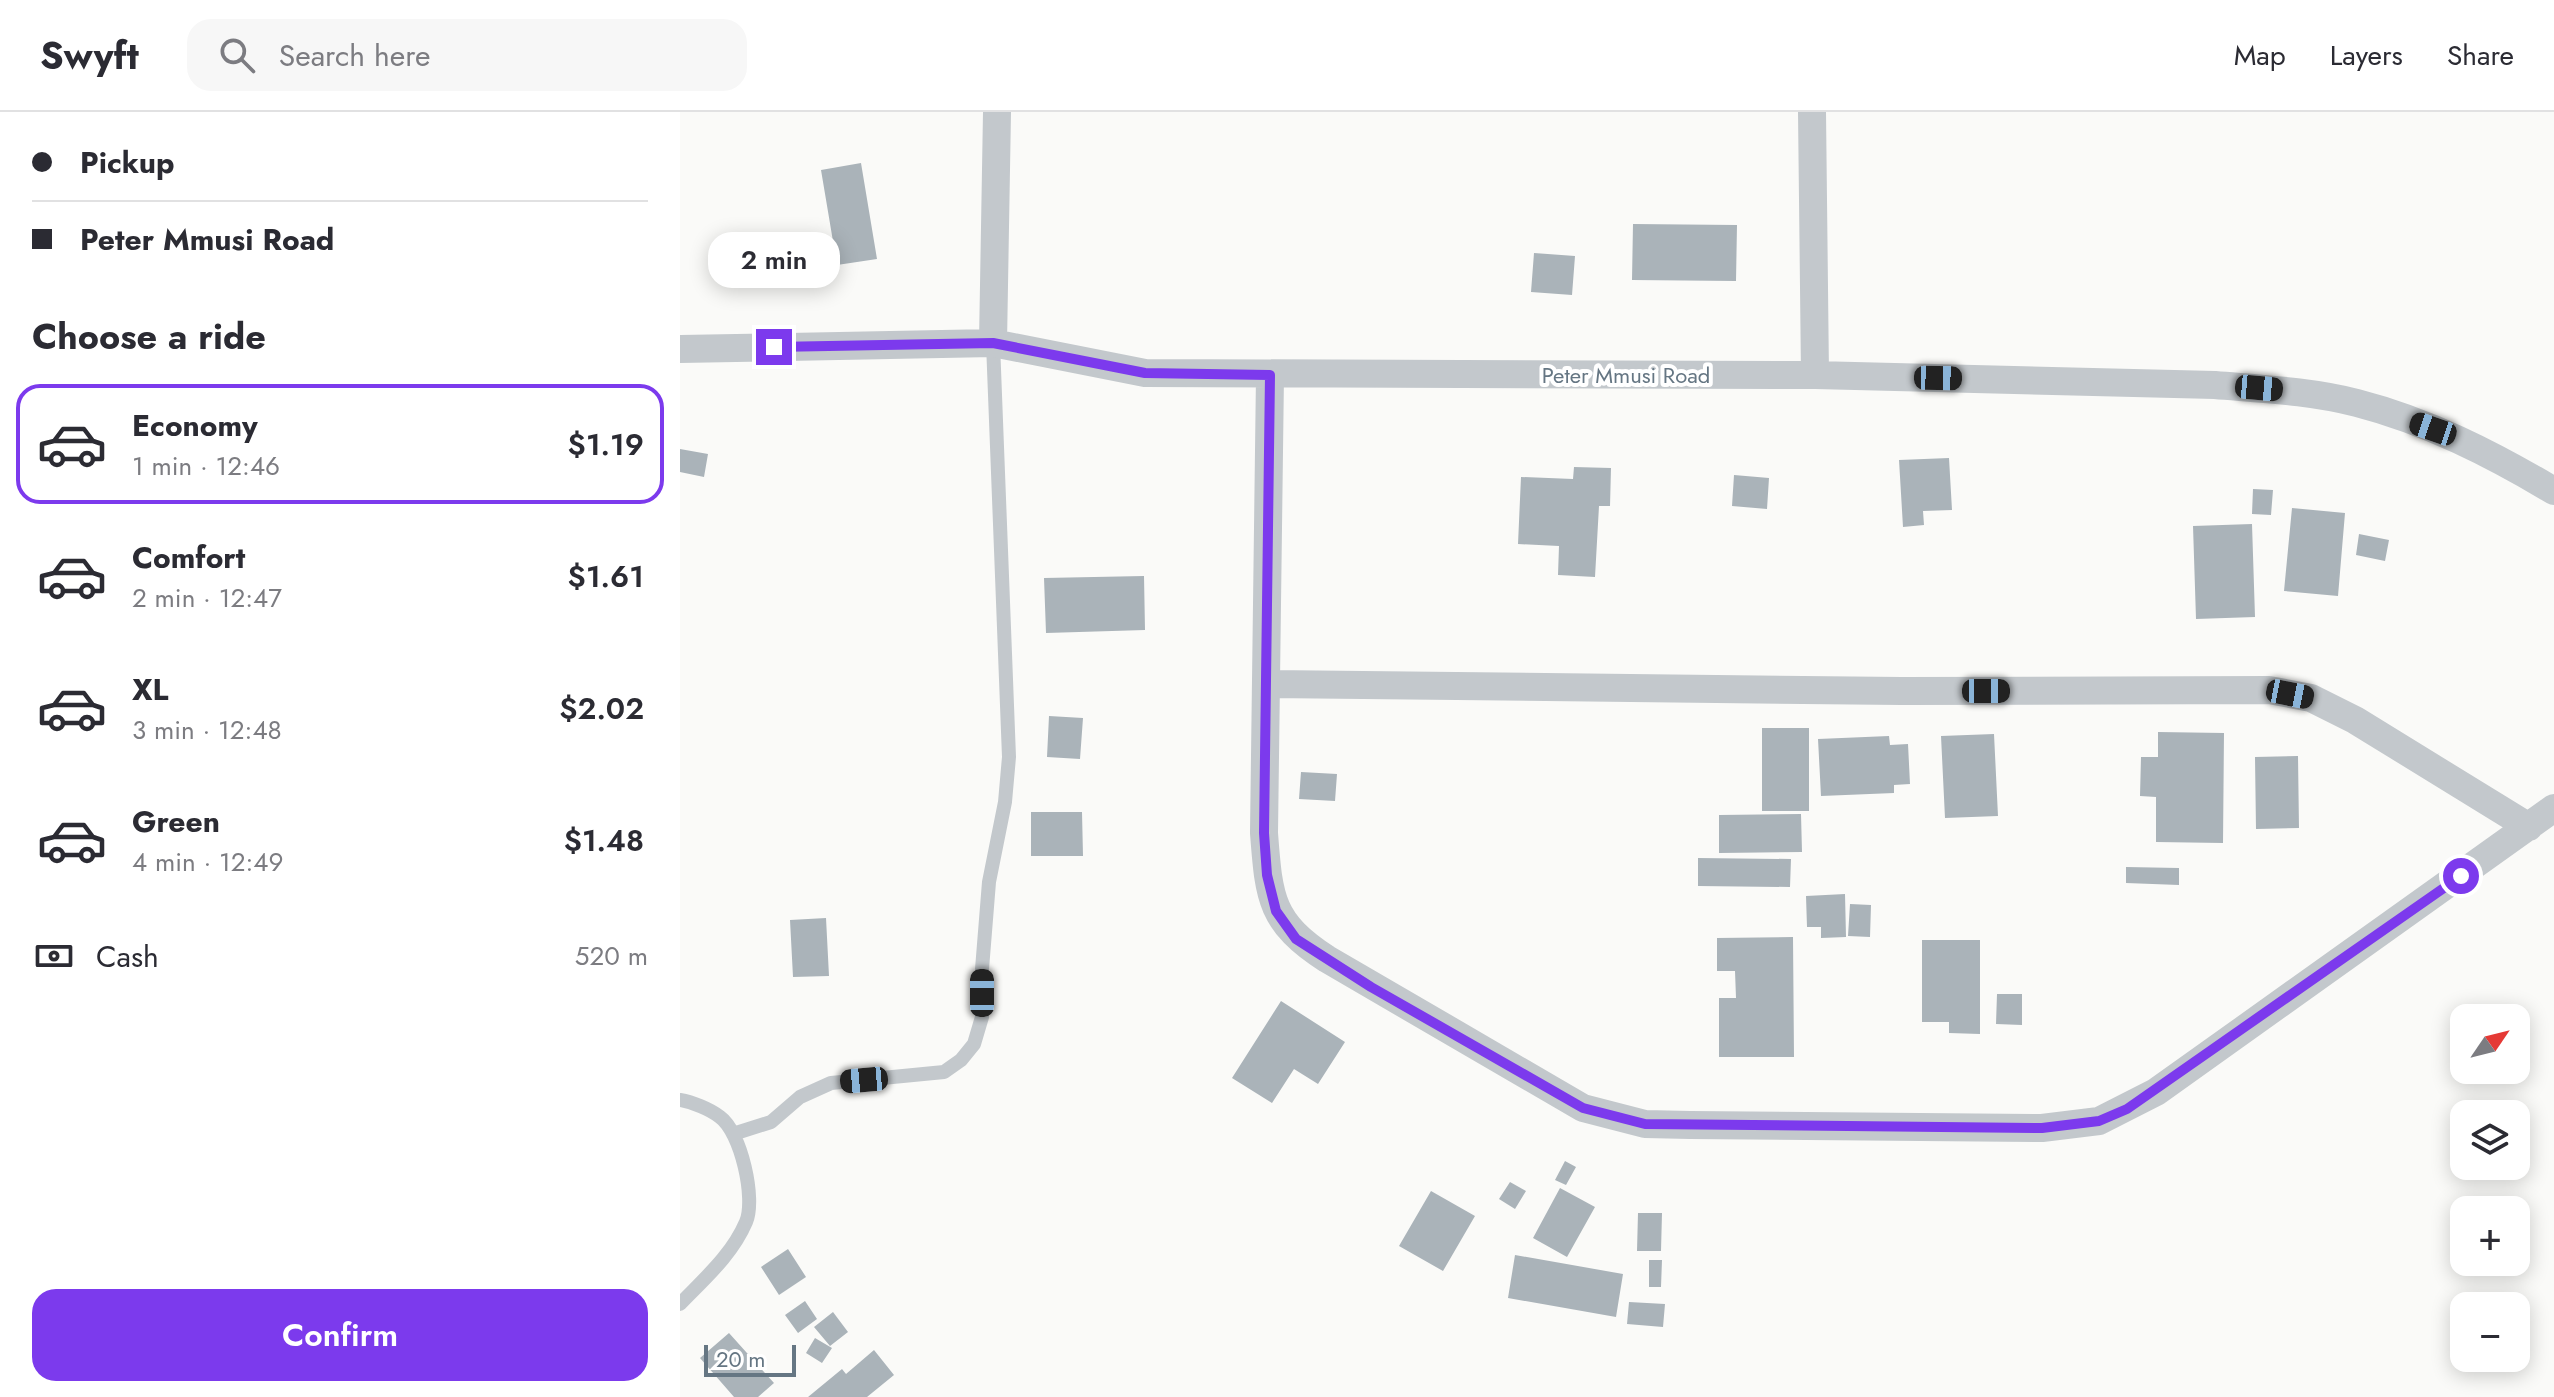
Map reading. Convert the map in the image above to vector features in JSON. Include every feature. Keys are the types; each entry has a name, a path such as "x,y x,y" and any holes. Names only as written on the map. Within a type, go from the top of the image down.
{"street":[{"path":"993,343 997,112"},
{"path":"1812,112 1815,375"},
{"name":"Peter Mmusi Road","path":"680,349 993,343 1145,373 1815,375 2215,385 2281,390 2356,403 2433,429 2501,459 2554,491"},
{"path":"1270,375 1264,833 1267,875 1276,911 1296,939 1371,987 1583,1108 1645,1124 2042,1128 2099,1121 2156,1092 2554,808"},
{"path":"1268,684 1902,691 2269,690 2311,698 2355,720 2529,827"}],"lane":[{"path":"733,1134 771,1122 800,1097 831,1083 944,1072 961,1060 974,1044 982,1017 982,969 989,882 1005,802 1009,757 993,343"},
{"path":"680,1100 722,1117 733,1134 750,1188 748,1219 731,1250 680,1304"}],"building":[{"path":"861,163 877,259 837,265 821,170"},
{"path":"1633,224 1737,225 1736,281 1632,280"},
{"path":"1534,253 1575,256 1572,295 1531,292"},
{"path":"680,449 708,454 704,477 680,472"},
{"path":"1949,458 1952,510 1923,511 1924,525 1903,527 1899,460"},
{"path":"1574,467 1611,468 1610,506 1599,506 1595,577 1558,575 1559,546 1518,544 1521,477 1573,479"},
{"path":"1734,475 1769,478 1767,509 1732,506"},
{"path":"2253,489 2273,490 2271,515 2252,514"},
{"path":"2292,508 2345,513 2338,596 2284,591"},
{"path":"2252,524 2255,617 2196,619 2193,526"},
{"path":"2359,534 2389,540 2385,561 2356,555"},
{"path":"1144,576 1145,630 1046,633 1044,578"},
{"path":"1049,716 1083,718 1080,759 1047,757"},
{"path":"1762,728 1809,728 1809,811 1762,811"},
{"path":"2158,732 2224,733 2223,843 2156,842 2156,797 2140,796 2141,757 2158,757"},
{"path":"1994,734 1998,816 1945,818 1941,736"},
{"path":"1889,736 1890,745 1908,744 1910,784 1894,785 1894,793 1821,796 1818,739"},
{"path":"2298,756 2299,828 2256,829 2255,757"},
{"path":"1301,772 1337,774 1335,801 1299,799"},
{"path":"1031,812 1082,812 1083,856 1031,856"},
{"path":"1801,814 1802,852 1719,853 1719,815"},
{"path":"1698,858 1791,859 1790,887 1698,886"},
{"path":"2126,867 2179,868 2179,885 2126,883"},
{"path":"1845,894 1846,937 1821,938 1821,927 1807,927 1806,896"},
{"path":"1850,904 1871,905 1870,937 1848,936"},
{"path":"826,918 829,976 793,977 790,920"},
{"path":"1793,937 1794,1057 1719,1057 1719,998 1736,998 1735,971 1717,971 1717,938"},
{"path":"1922,940 1980,940 1980,1034 1949,1033 1949,1022 1922,1022"},
{"path":"1997,994 2022,994 2022,1025 1996,1024"},
{"path":"1281,1001 1345,1042 1318,1084 1294,1069 1272,1103 1232,1078"},
{"path":"1565,1161 1576,1167 1566,1185 1555,1180"},
{"path":"1510,1182 1526,1191 1515,1209 1499,1199"},
{"path":"1560,1188 1595,1207 1567,1257 1533,1238"},
{"path":"1431,1191 1475,1216 1443,1271 1399,1246"},
{"path":"1638,1213 1662,1213 1661,1251 1637,1251"},
{"path":"788,1249 806,1277 779,1295 761,1267"},
{"path":"1515,1255 1623,1274 1616,1317 1508,1298"},
{"path":"1649,1260 1662,1260 1661,1287 1649,1287"},
{"path":"805,1301 817,1319 798,1333 785,1315"},
{"path":"1629,1302 1665,1304 1663,1327 1627,1324"},
{"path":"833,1312 848,1332 830,1346 814,1327"},
{"path":"729,1333 774,1383 758,1397 734,1397 700,1358"},
{"path":"815,1338 832,1348 822,1363 806,1353"},
{"path":"874,1350 894,1375 867,1397 808,1397 842,1369 846,1374"}],"route":[{"path":"774,347 993,343 1145,373 1270,375 1264,833 1267,875 1276,911 1296,939 1371,987 1583,1108 1615,1119 1645,1124 1690,1125 2042,1128 2071,1127 2099,1121 2156,1092 2461,876"}]}
